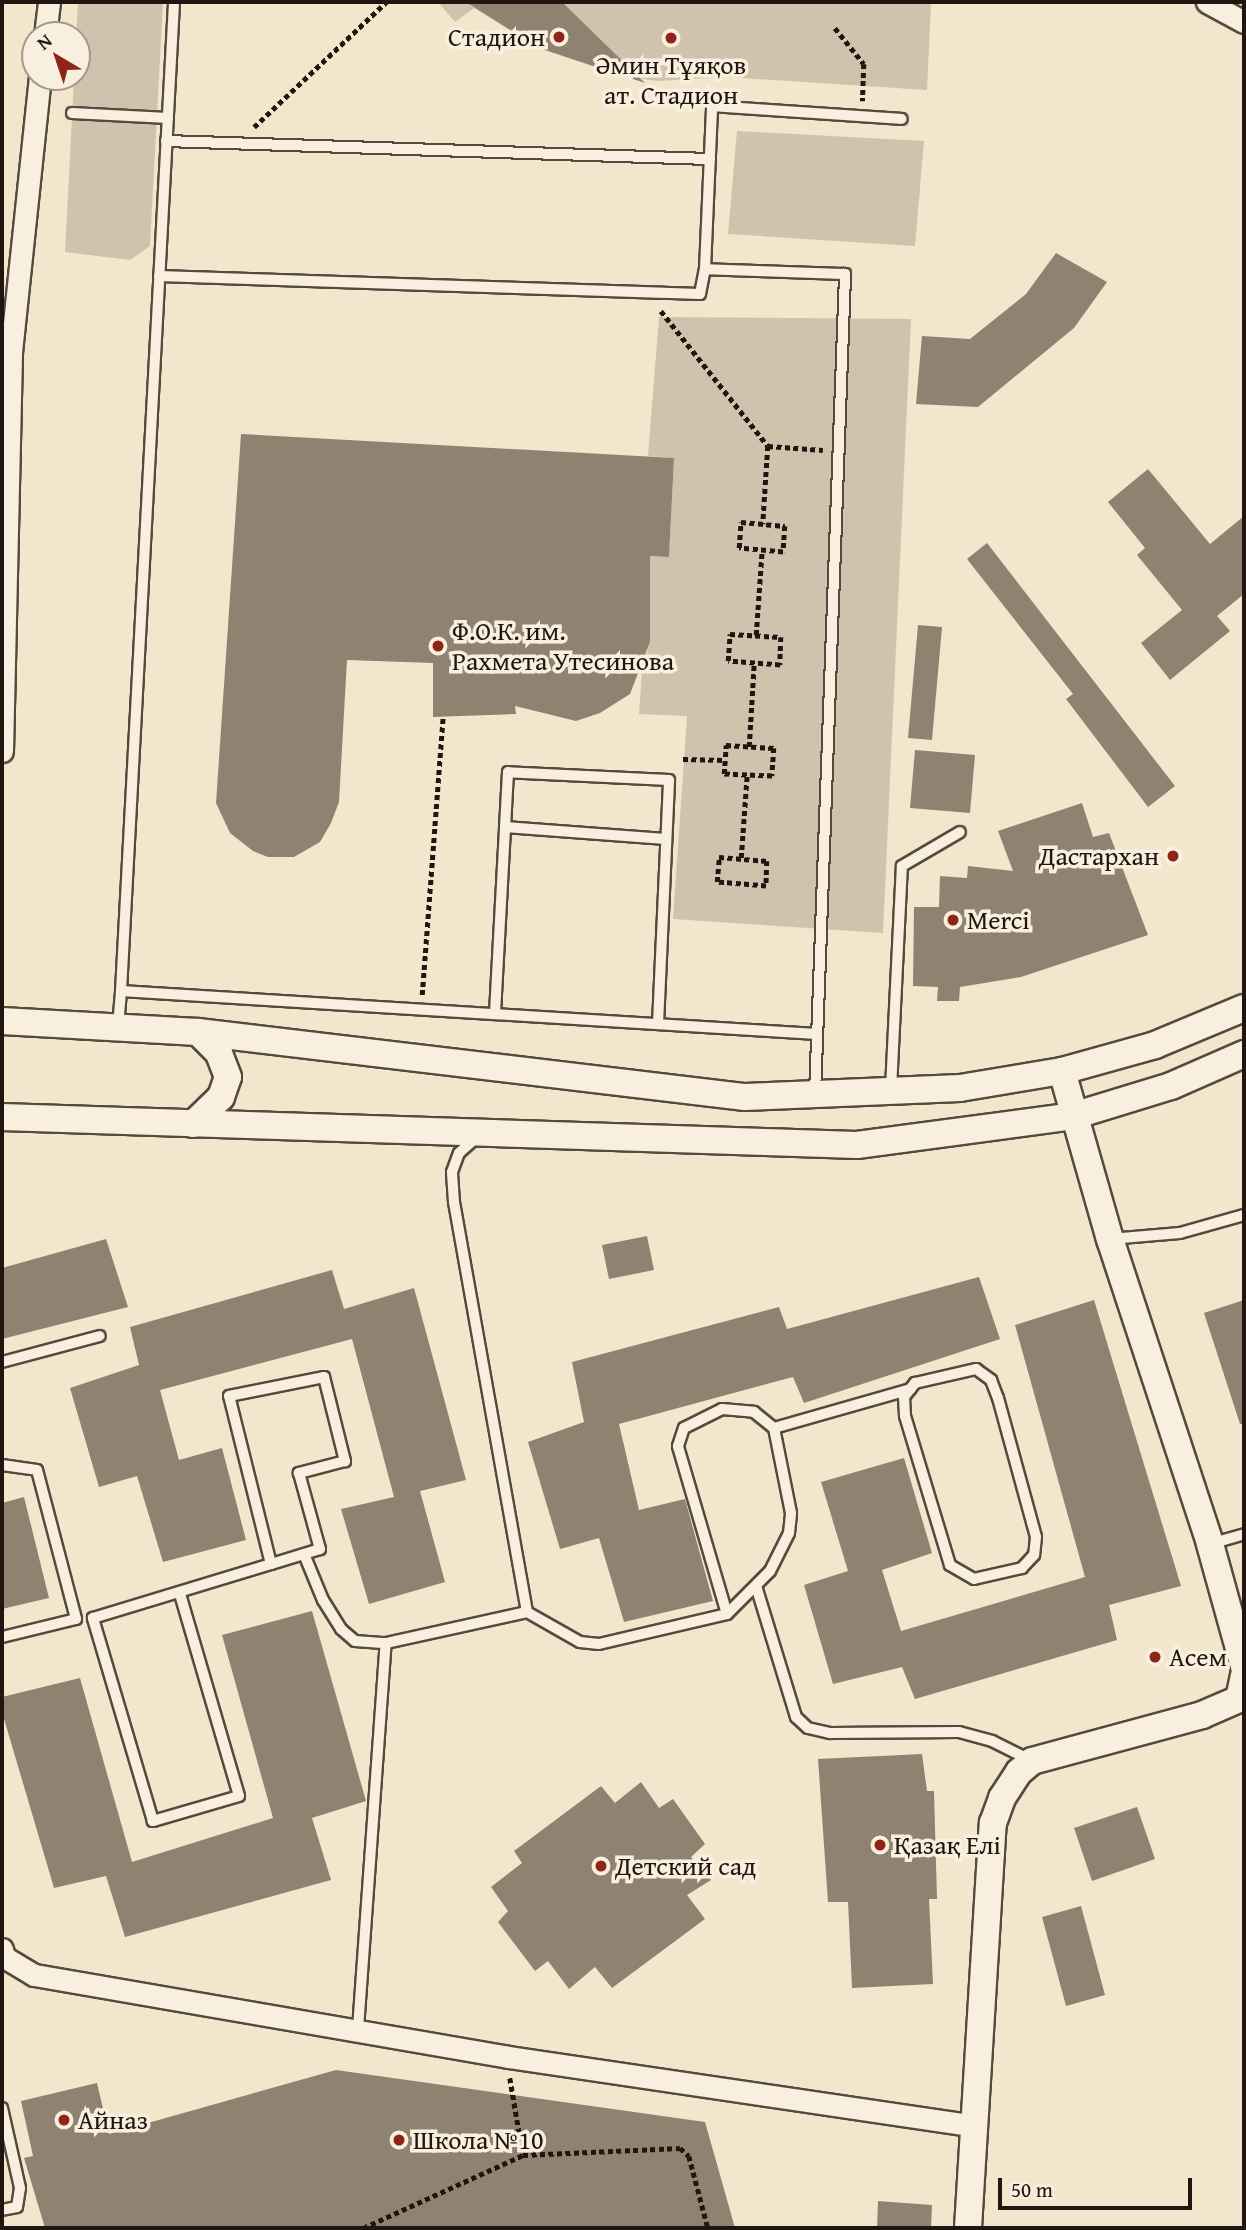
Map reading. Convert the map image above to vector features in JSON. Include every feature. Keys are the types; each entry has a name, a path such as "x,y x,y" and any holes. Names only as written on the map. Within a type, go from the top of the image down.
{"street":[{"path":"46,21 48,2"},
{"path":"1207,2 1244,22"},
{"path":"2,751 6,351 38,91"},
{"path":"2,1021 198,1032 745,1097 960,1088 1062,1071 1155,1045 1244,1008"},
{"path":"193,1124 221,1097 228,1077 219,1053 198,1032"},
{"path":"2,1117 857,1145 1073,1116 1171,1086 1244,1054"},
{"path":"968,2228 993,1823 1011,1782 1032,1761 1202,1715 1243,1676 1210,1544 1110,1239 1062,1071"},
{"path":"2,1957 34,1975 508,2057 975,2126"}],"lane":[{"path":"117,1029 174,2"},
{"path":"159,276 700,294 705,269 712,106 902,120"},
{"path":"72,113 168,118"},
{"path":"166,141 240,141 710,159"},
{"path":"705,269 845,274 815,1094"},
{"path":"495,1013 508,772 669,780 658,1024"},
{"path":"505,827 666,839"},
{"path":"891,1091 902,866 960,832"},
{"path":"121,991 817,1034"},
{"path":"484,1131 459,1153 452,1172 454,1202 527,1612"},
{"path":"1110,1239 1180,1233 1244,1215"},
{"path":"2,1362 100,1336"},
{"path":"774,1428 911,1389 915,1383 976,1368 991,1380 1035,1521 1034,1555 1022,1567 974,1579 950,1565 905,1416 905,1397 911,1389"},
{"path":"2,1637 76,1619 93,1618 180,1594 320,1549 299,1472 345,1461 324,1377 229,1396 271,1564"},
{"path":"304,1554 341,1629 355,1641 386,1643 527,1612 580,1642 599,1644 727,1614 770,1571 789,1533 791,1513 774,1428 754,1412 722,1409 684,1428 678,1446 727,1614"},
{"path":"2,1465 37,1470 76,1619"},
{"path":"1210,1544 1244,1534"},
{"path":"756,1586 796,1717 808,1728 830,1733 959,1732 992,1741 1032,1761"},
{"path":"93,1618 153,1821 239,1796 180,1594"},
{"path":"358,2029 386,1643"},
{"path":"2,2108 20,2188 18,2207 2,2210"}],"path":[{"path":"240,141 386,2"},
{"path":"835,28 864,64 862,117"},
{"path":"647,294 768,446 763,524"},
{"path":"768,446 838,450"},
{"path":"741,522 785,526 783,552 762,550 739,548 741,522"},
{"path":"756,635 762,550"},
{"path":"730,634 756,635 782,637 780,665 728,661 730,634"},
{"path":"749,747 754,663"},
{"path":"421,1010 443,716"},
{"path":"726,745 774,748 772,776 724,774 725,760 726,745"},
{"path":"683,759 725,760"},
{"path":"741,858 747,775"},
{"path":"719,857 741,858 767,860 766,886 717,882 719,857"},
{"path":"508,2057 523,2155"},
{"path":"363,2228 523,2155 680,2148 689,2156 708,2228"}],"shaded area":[{"path":"78,2 163,2 150,246 130,260 65,252 73,91 91,91 91,21 77,21"},
{"name":"Әмин Тұяқов ат. Стадион","path":"438,2 931,2 927,90 727,77 658,81 621,76 539,48 474,8 455,22"},
{"path":"737,131 924,141 915,246 728,234"},
{"path":"659,317 911,319 883,933 673,919 687,716 639,714 642,670 650,642 650,556 669,557 674,458 648,456"}],"building":[{"name":"Стадион","path":"466,2 562,2 645,83 539,48"},
{"path":"1056,253 1107,282 1074,328 978,407 916,404 922,336 970,339 1026,294"},
{"name":"Ф.О.К. им. Рахмета Утесинова","path":"241,434 674,458 669,557 650,556 650,642 630,694 600,713 576,721 515,706 516,714 433,717 433,663 347,660 339,802 331,823 320,842 294,857 268,857 253,851 230,833 216,803"},
{"path":"1148,469 1210,544 1244,516 1244,594 1217,616 1230,631 1170,680 1141,643 1182,610 1137,555 1145,548 1108,502"},
{"path":"987,543 1175,786 1148,807 1066,699 1073,694 967,559"},
{"path":"918,625 942,627 932,740 908,738"},
{"path":"915,750 975,755 970,813 910,808"},
{"path":"1082,803 1093,837 1109,833 1148,935 1021,977 960,987 959,1001 937,1001 938,987 913,986 914,907 939,907 940,876 967,878 968,866 1013,871 998,831"},
{"path":"647,1236 654,1270 609,1279 602,1245"},
{"path":"106,1239 128,1307 2,1339 2,1268"},
{"path":"332,1270 344,1309 414,1288 466,1480 420,1491 445,1582 369,1604 341,1509 394,1497 352,1339 160,1390 179,1460 222,1448 246,1540 163,1562 137,1476 99,1487 70,1388 139,1365 130,1327"},
{"path":"979,1277 1000,1339 804,1403 793,1377 619,1424 639,1510 685,1499 713,1601 624,1622 599,1538 560,1549 528,1442 584,1422 572,1362 779,1307 787,1329"},
{"path":"1094,1300 1181,1586 1109,1605 1117,1640 915,1699 902,1667 833,1684 804,1585 848,1571 821,1482 904,1458 932,1553 882,1570 901,1631 1085,1577 1015,1325"},
{"path":"1244,1300 1244,1424 1240,1424 1204,1313"},
{"path":"24,1497 49,1598 2,1609 2,1503"},
{"path":"312,1611 366,1801 312,1818 331,1880 125,1937 106,1876 54,1888 2,1712 2,1697 80,1678 132,1862 273,1818 222,1635"},
{"name":"Қазақ Елі","path":"922,1754 927,1791 934,1791 937,1899 929,1899 933,1984 852,1988 848,1902 828,1902 818,1759"},
{"path":"641,1782 659,1808 673,1799 705,1844 691,1857 711,1880 687,1895 705,1919 612,1988 595,1967 569,1989 548,1961 535,1971 498,1922 508,1911 491,1887 522,1863 514,1851 601,1786 615,1803"},
{"path":"1137,1807 1155,1859 1092,1881 1074,1828"},
{"path":"1081,1906 1105,1995 1066,2006 1042,1917"},
{"name":"Школа №10","path":"336,2070 705,2122 735,2228 45,2228 24,2158 33,2156 21,2101 97,2083 109,2134"},
{"path":"878,2201 932,2205 931,2228 877,2228"}],"place":[{"name":"Стадион","path":"559,37"},
{"name":"Әмин Тұяқов ат. Стадион","path":"671,38"},
{"name":"Ф.О.К. им. Рахмета Утесинова","path":"438,646"},
{"name":"Дастархан","path":"1173,856"},
{"name":"Merci","path":"953,920"},
{"name":"Асем","path":"1155,1657"},
{"name":"Қазақ Елі","path":"880,1845"},
{"name":"Детский сад","path":"601,1866"},
{"name":"Айназ","path":"64,2120"},
{"name":"Школа №10","path":"399,2140"}]}
